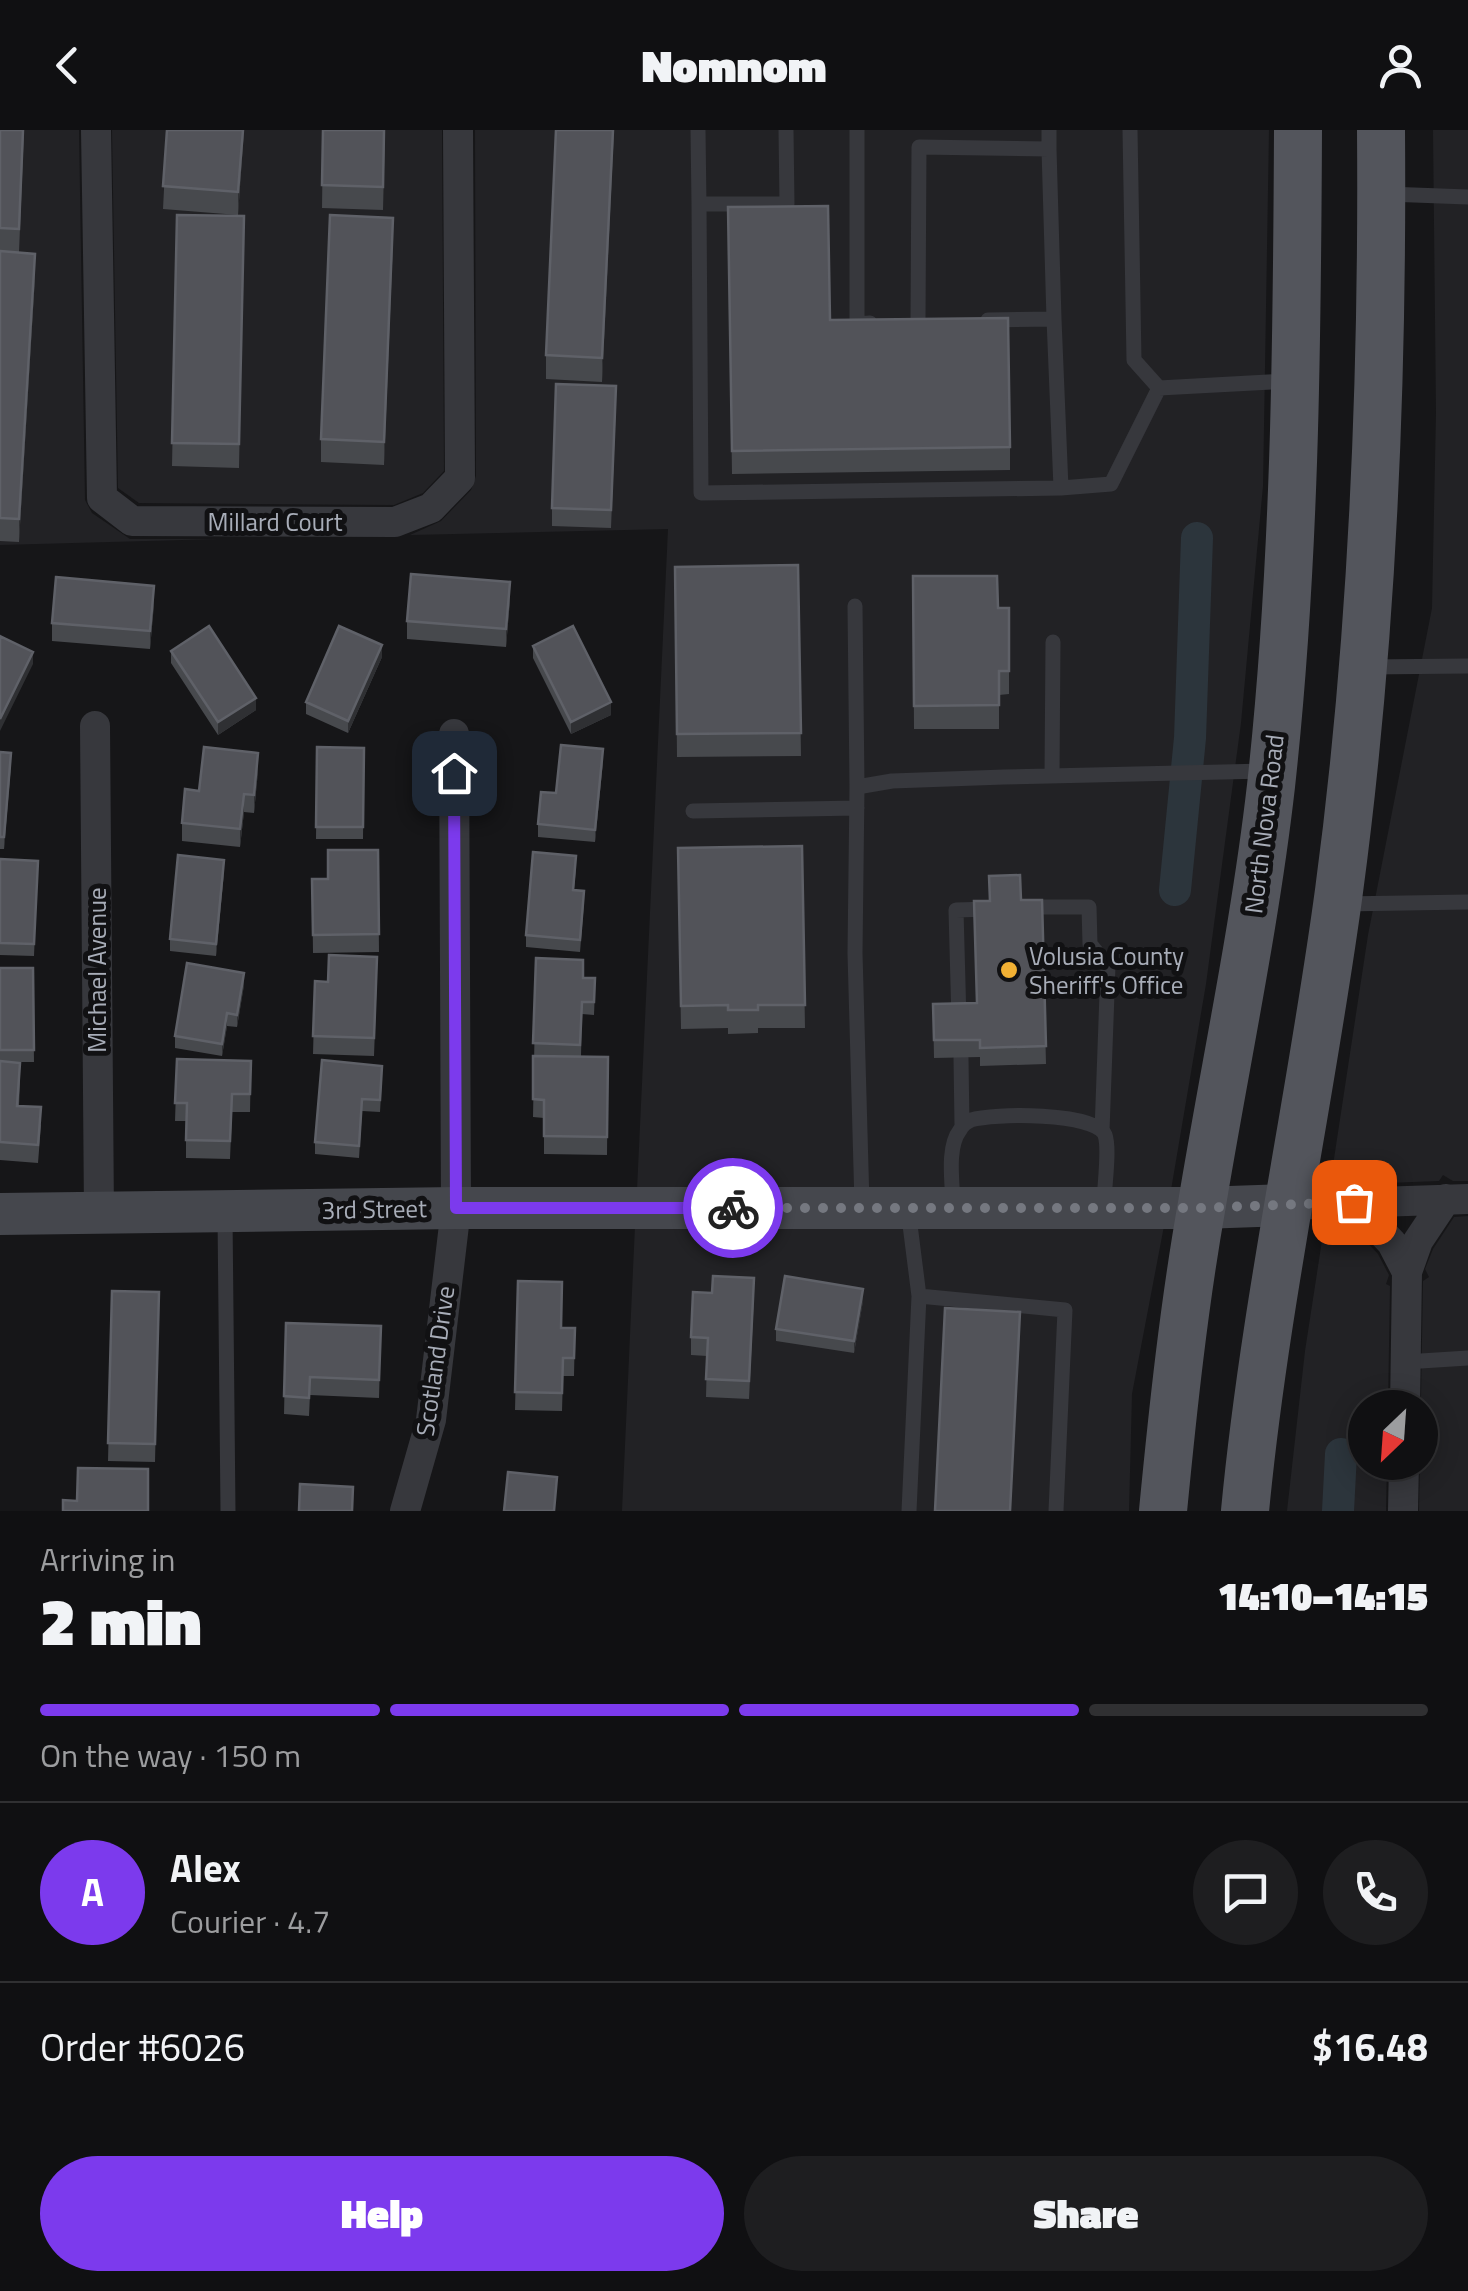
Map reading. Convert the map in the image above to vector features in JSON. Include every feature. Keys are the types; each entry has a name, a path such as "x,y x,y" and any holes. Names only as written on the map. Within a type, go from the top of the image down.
{"main road":[{"name":"North Nova Road","path":"1162,1511 1201,1208 1253,916 1264,771 1292,544 1298,130"},
{"path":"1245,1511 1265,1335 1337,904 1364,666 1379,422 1381,130"}],"street":[{"name":"Millard Court","path":"96,130 102,498 132,521 377,522 395,522 431,508 460,478 458,130"},
{"name":"Michael Avenue","path":"94,726 99,1214"},
{"name":"Scotland Drive","path":"405,1511 430,1420 456,1208 454,734"},
{"name":"3rd Street","path":"0,1214 456,1208 1201,1208 1457,1199"},
{"path":"1405,1390 1407,1272 1418,1241 1457,1199"},
{"path":"1354,1202 1392,1243 1407,1272"},
{"path":"1403,1511 1404,1480"}],"lane":[{"path":"698,130 701,493 1112,484 1159,388"},
{"path":"699,204 787,204 786,130"},
{"path":"857,130 857,324 938,321"},
{"path":"1049,130 1061,488"},
{"path":"1130,130 1134,360 1159,388"},
{"path":"903,322 920,148 1049,149"},
{"path":"1382,194 1468,197"},
{"path":"976,320 1054,319"},
{"path":"1159,388 1297,380"},
{"path":"855,606 855,953 862,1208"},
{"path":"1052,776 1053,642"},
{"path":"1364,666 1468,666"},
{"path":"857,787 892,781 1264,771"},
{"path":"693,811 857,808"},
{"path":"1337,904 1468,902"},
{"path":"1020,907 1089,907 1090,944 1108,966 1102,1131"},
{"path":"959,1022 956,910 989,910"},
{"path":"953,1208 953,1146 962,1126 961,1058"},
{"path":"962,1126 971,1120 1068,1117 1098,1126 1105,1136 1104,1208"},
{"path":"908,1208 919,1296 909,1511"},
{"path":"225,1211 228,1511"},
{"path":"919,1296 1065,1310 1056,1511"},
{"path":"1406,1362 1468,1358"}],"shaded area":[{"path":"0,130 79,130 85,500 92,513 130,539 220,539 0,545"},
{"path":"112,130 442,130 444,471 423,493 394,505 139,503 118,488"},
{"path":"475,130 1269,130 1263,486 1241,723 1206,984 1171,1190 637,1190 668,529 410,535 441,521 471,490 476,476"},
{"path":"1433,130 1468,130 1468,1181 1453,1181 1443,1175 1439,1181 1361,1184 1354,1178 1348,1184 1330,1185 1368,935 1432,608 1436,413"},
{"path":"1468,1216 1468,1511 1419,1511 1420,1480 1438,1480 1438,1390 1421,1390 1423,1281 1429,1277 1425,1269 1433,1249 1454,1217"},
{"path":"1346,1220 1378,1254 1389,1275 1388,1390 1348,1390 1348,1480 1387,1480 1386,1511 1287,1511 1325,1221"},
{"path":"635,1226 1164,1226 1132,1394 1129,1511 622,1511"}],"building":[{"path":"0,130 23,130 19,229 0,228"},
{"path":"167,130 243,130 238,192 163,186"},
{"path":"323,130 384,130 383,187 322,185"},
{"path":"556,130 613,130 602,358 546,355"},
{"path":"828,206 830,320 1008,318 1010,447 732,451 728,207"},
{"path":"177,215 244,216 239,444 172,443"},
{"path":"330,215 393,218 384,442 321,439"},
{"path":"0,251 35,254 19,519 0,518"},
{"path":"556,384 616,386 611,510 552,508"},
{"path":"798,565 801,733 677,734 675,567"},
{"path":"411,574 510,582 506,629 407,621"},
{"path":"913,576 997,576 998,608 1009,608 1009,671 999,671 999,705 914,706"},
{"path":"56,577 154,586 150,631 52,623"},
{"path":"209,626 256,698 218,722 171,651"},
{"path":"339,626 382,645 348,721 306,702"},
{"path":"573,626 611,702 571,722 533,646"},
{"path":"0,636 33,652 0,719"},
{"path":"561,745 603,749 595,830 538,824 541,792 556,793"},
{"path":"204,747 258,753 254,795 244,794 240,829 182,823 185,789 199,791"},
{"path":"317,747 364,748 363,827 316,827"},
{"path":"0,752 11,753 4,837 0,837"},
{"path":"802,846 805,1005 758,1005 758,1010 728,1010 728,1005 681,1006 678,848"},
{"path":"328,850 378,850 379,934 313,935 312,879 328,879"},
{"path":"533,852 576,856 573,890 584,891 580,940 526,935"},
{"path":"178,855 224,860 216,944 170,939"},
{"path":"0,859 38,861 34,944 0,943"},
{"name":"Volusia County Sheriff's Office","path":"1020,875 1021,900 1042,900 1046,1046 980,1048 980,1040 934,1040 933,1004 977,1003 974,901 990,901 989,876"},
{"path":"329,955 377,957 374,1038 313,1036 315,981 328,982"},
{"path":"536,958 583,960 583,978 595,978 594,1002 582,1002 580,1045 533,1043"},
{"path":"187,963 244,973 237,1015 227,1013 222,1044 175,1036"},
{"path":"0,968 33,968 34,1050 0,1050"},
{"path":"533,1056 608,1057 607,1137 544,1136 544,1100 533,1099"},
{"path":"177,1059 251,1061 250,1094 232,1094 230,1141 186,1140 187,1103 175,1103"},
{"path":"322,1060 382,1066 380,1100 362,1099 359,1146 315,1142"},
{"path":"0,1061 20,1063 17,1106 41,1107 38,1145 0,1142"},
{"path":"713,1276 754,1278 749,1381 706,1379 708,1338 691,1337 693,1292 712,1293"},
{"path":"785,1276 863,1289 854,1341 776,1329"},
{"path":"518,1281 562,1282 561,1328 575,1328 574,1358 563,1358 562,1393 515,1392"},
{"path":"112,1291 159,1292 155,1444 108,1443"},
{"path":"945,1308 1020,1312 1010,1511 935,1511"},
{"path":"286,1323 381,1326 379,1380 310,1377 309,1398 284,1396"},
{"path":"78,1468 148,1469 148,1511 63,1511 63,1500 77,1501"},
{"path":"508,1472 557,1477 554,1511 504,1511"},
{"path":"300,1484 353,1487 352,1511 299,1511"}],"waterway":[{"path":"1175,890 1190,738 1197,538"},
{"path":"1338,1511 1341,1454"}],"way so far":[{"path":"733,1208 1201,1208 1354,1202"}],"place":[{"name":"Volusia County Sheriff's Office","path":"1009,970"}],"route":[{"path":"454,773 456,1208 733,1208"}]}
